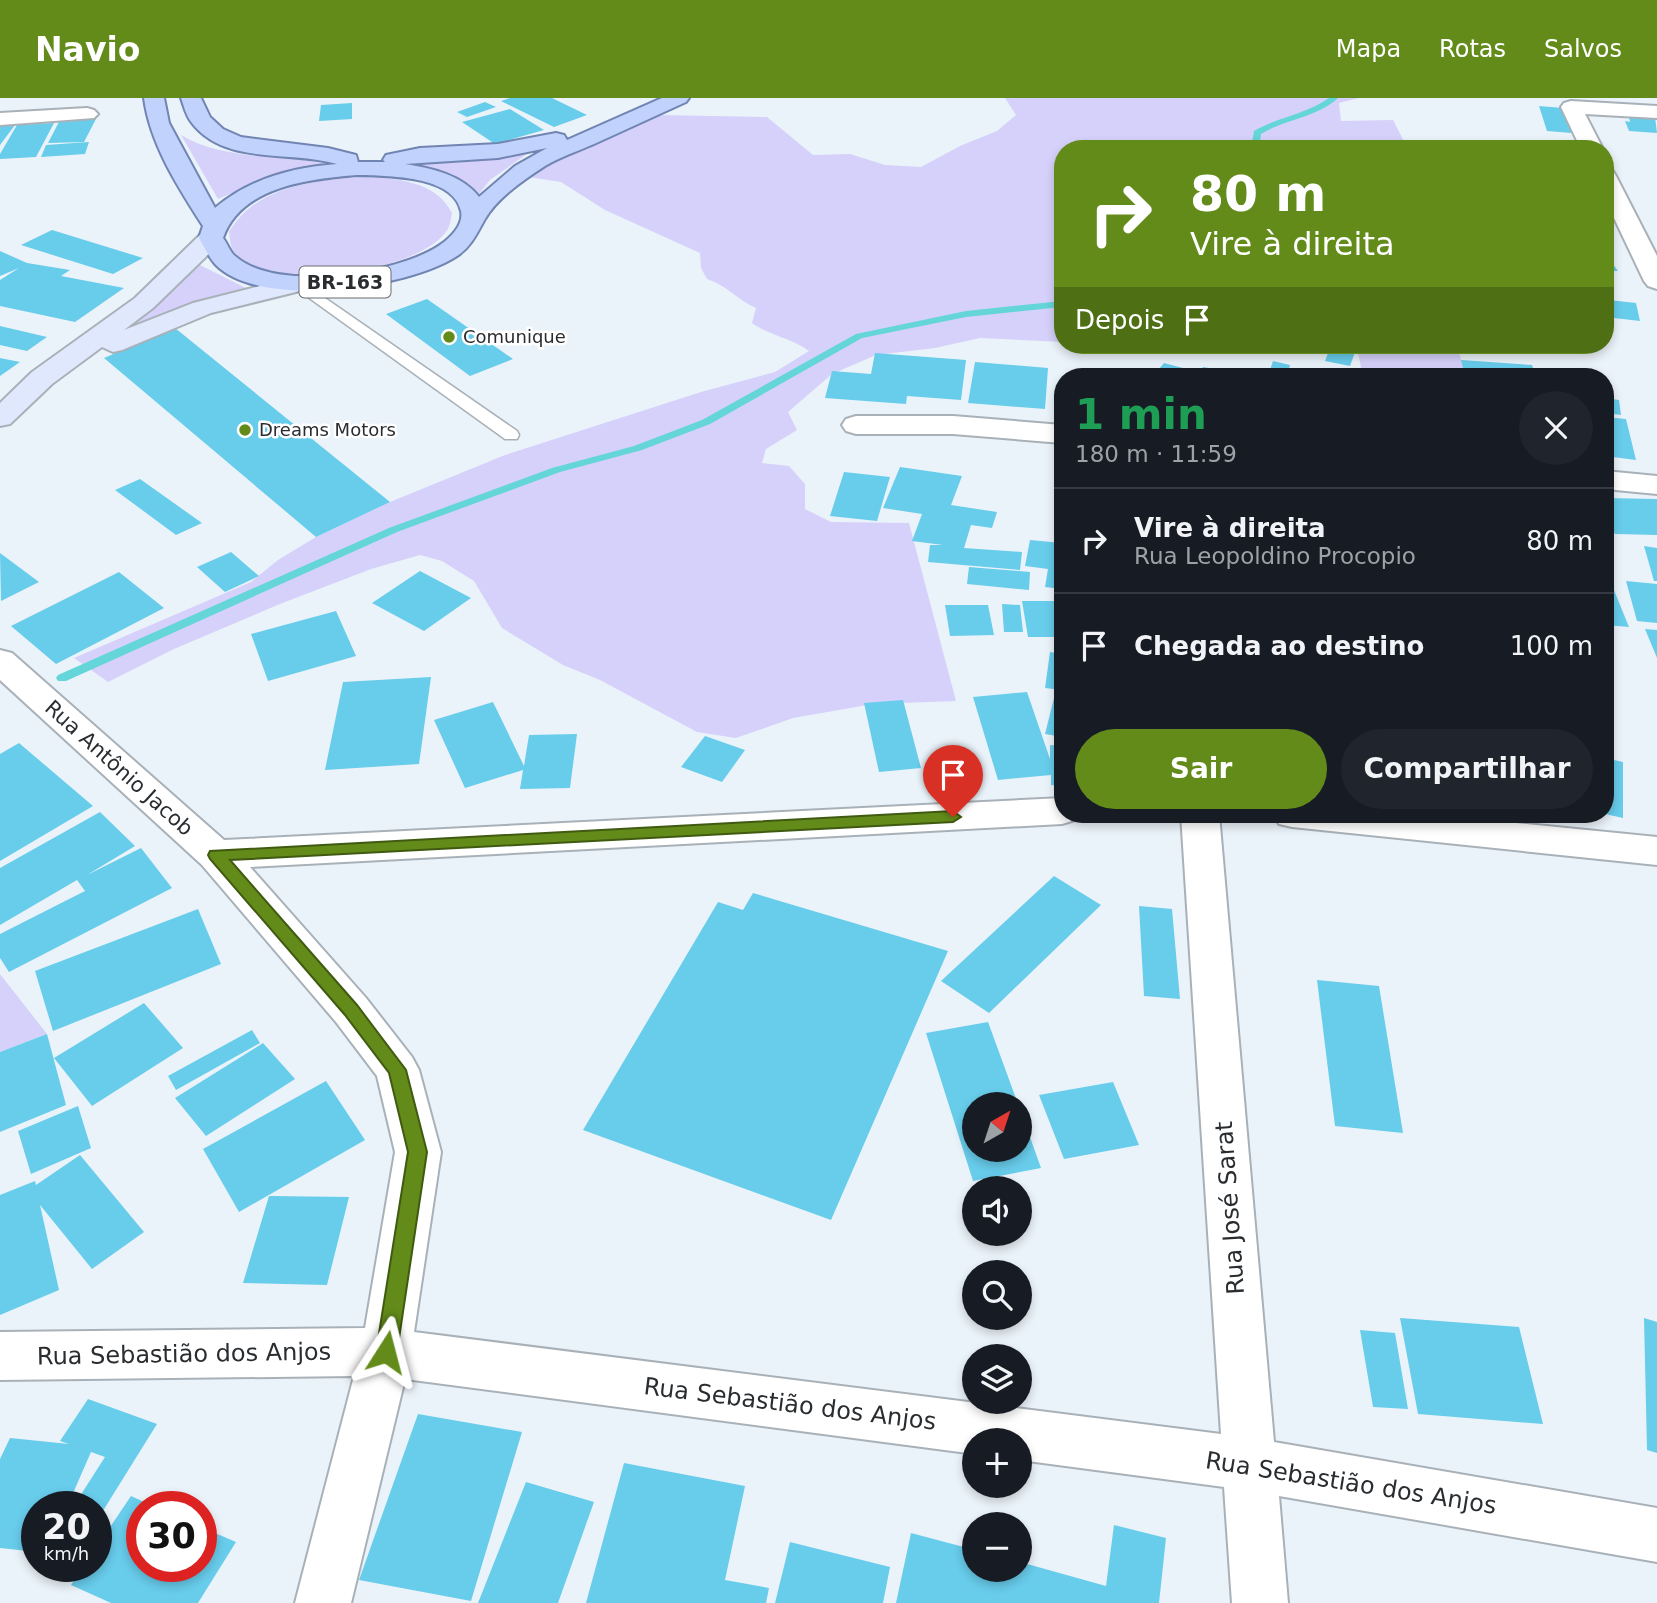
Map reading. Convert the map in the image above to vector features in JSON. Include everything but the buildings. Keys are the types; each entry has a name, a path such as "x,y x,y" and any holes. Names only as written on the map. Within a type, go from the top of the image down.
{"main road":[{"name":"BR-163","path":"153,98 158,123 213,232 214,251 231,267 260,278 299,284 340,283 382,277 419,265 448,250 467,233 474,216 523,170 561,149 679,98"},
{"name":"BR-163","path":"191,98 199,120 206,129 227,140 259,147 331,155 367,168 428,175 454,186 469,199 474,216"},
{"name":"BR-163","path":"213,232 222,213 246,196 280,182 318,172 367,168 406,157 498,151 600,132"},
{"path":"0,418 42,378 144,303 213,232"},
{"path":"42,378 181,316 299,284"}],"street":[{"path":"1587,140 1571,107 1657,112"},
{"path":"0,119 87,114"},
{"path":"1614,194 1657,281"},
{"path":"856,425 953,425 1054,433"},
{"path":"1614,481 1657,485"},
{"name":"Rua Antônio Jacob","path":"0,661 216,855 351,1010 397,1070 418,1152 386,1352 323,1603"},
{"path":"216,855 1054,811"},
{"name":"Rua José Sarat","path":"1201,823 1260,1603"},
{"path":"1381,823 1657,851"},
{"name":"Rua Sebastião dos Anjos","path":"0,1356 386,1352 1250,1464 1657,1535"}],"lane":[{"path":"299,284 511,435"}],"shaded area":[{"path":"1005,98 1359,98 1339,103 1341,121 1393,120 1403,140 1054,140 1054,342 980,338 935,348 876,355 832,374 788,412 797,430 766,449 762,463 789,466 805,484 805,509 831,522 909,523 956,701 873,704 793,718 736,738 697,732 600,680 563,665 502,628 474,581 442,561 420,555 371,569 280,604 174,649 108,682 74,658 251,582 278,560 316,537 390,502 505,455 701,392 775,372 809,351 752,323 756,308 707,279 701,268 700,253 605,210 561,182 528,177 561,157 660,115 767,117 813,155 850,154 885,165 921,167 960,146 997,131 1016,115"},
{"path":"181,135 199,144 236,153 332,165 271,176 218,199"},
{"path":"527,154 490,180 478,195 440,174 397,162"},
{"path":"363,177 414,183 436,194 452,213 448,229 432,245 406,258 339,273 304,275 272,272 247,263 232,248 229,232 254,204 270,195 325,180"},
{"path":"192,261 250,290 93,346"},
{"path":"1358,354 1459,354 1464,368 1361,368"},
{"path":"0,974 47,1034 0,1052"}],"waterway":[{"path":"1256,140 1257,133 1266,127 1316,109 1334,98"},
{"path":"62,678 393,530 556,470 638,448 706,422 859,336 966,314 1054,305"}],"place":[{"name":"Comunique","path":"449,337"},
{"name":"Dreams Motors","path":"245,430"}],"route":[{"path":"386,1352 418,1152 397,1070 351,1010 216,855 953,817"}]}
